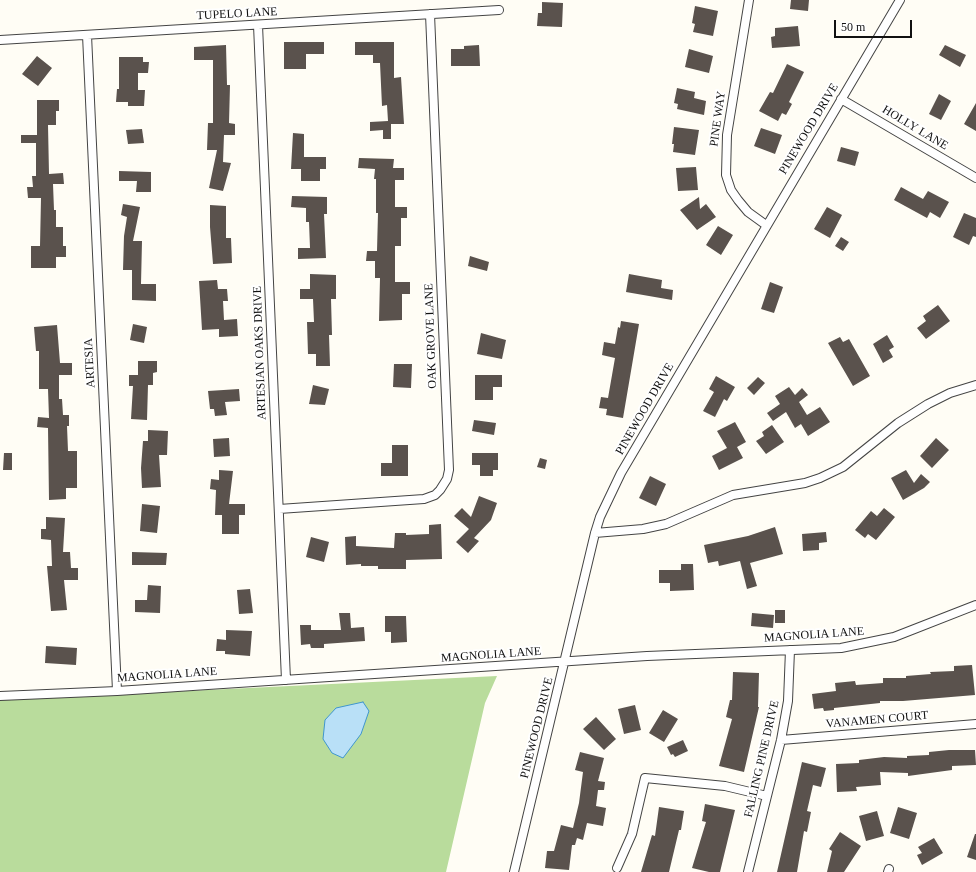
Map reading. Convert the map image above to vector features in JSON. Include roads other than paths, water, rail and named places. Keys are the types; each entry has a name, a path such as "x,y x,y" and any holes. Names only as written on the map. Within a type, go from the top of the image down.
{"street":[{"name":"PINE WAY","path":"749,0 728,135 726,175 731,190 738,200 748,212 766,225"},
{"name":"PINEWOOD DRIVE","path":"514,872 600,517 621,473 900,0"},
{"name":"TUPELO LANE","path":"0,40 499,10"},
{"name":"OAK GROVE LANE","path":"279,509 424,498 435,494 440,490 447,479 449,470 430,14"},
{"name":"ARTESIAN OAKS DRIVE","path":"258,25 286,680"},
{"name":"ARTESIA","path":"87,35 117,691"},
{"name":"HOLLY LANE","path":"841,99 976,178"},
{"path":"595,533 643,529 666,524 733,495 805,483 820,478 843,467 898,423 928,404 950,393 976,385"},
{"name":"MAGNOLIA LANE","path":"0,696 117,691 565,663 646,656 841,648 894,637 976,605"},
{"name":"FALLING PINE DRIVE","path":"748,872 788,701 790,650"},
{"name":"VANAMEN COURT","path":"780,740 976,724"},
{"path":"617,868 632,834 645,778 725,786 767,796"}],"water":[{"path":"363,702 369,711 361,734 343,758 332,753 323,739 325,720 336,708"}]}
